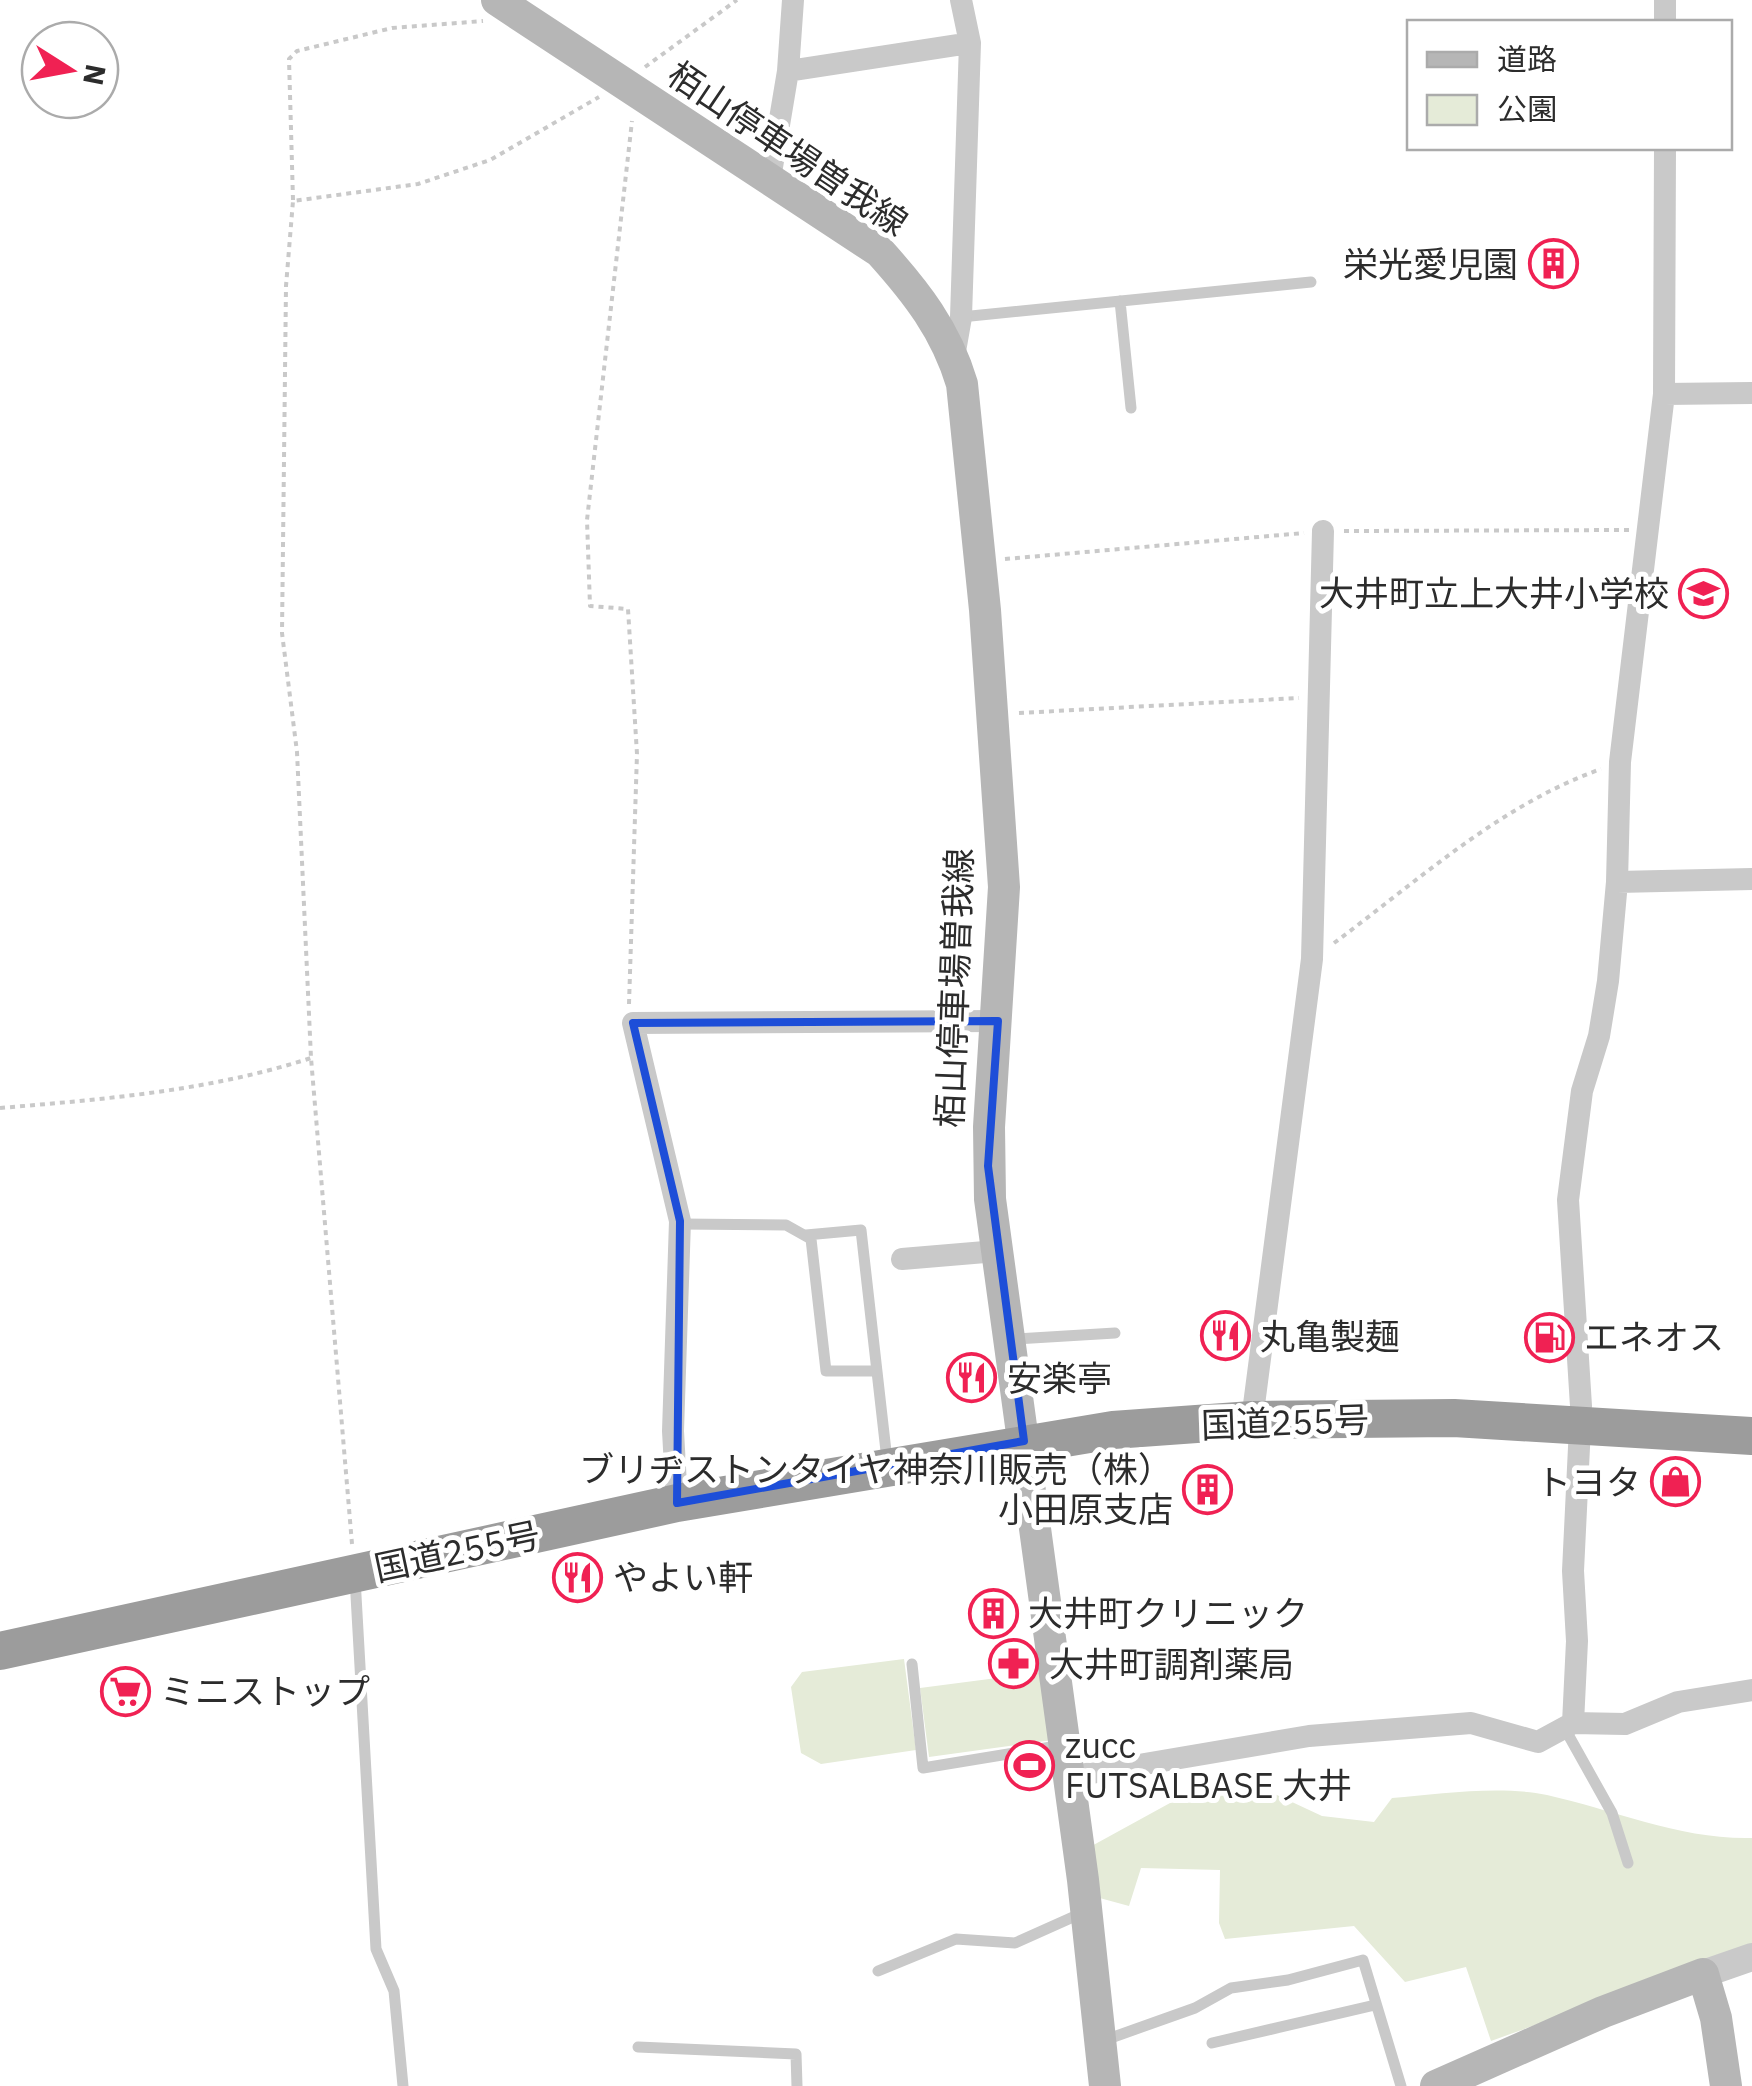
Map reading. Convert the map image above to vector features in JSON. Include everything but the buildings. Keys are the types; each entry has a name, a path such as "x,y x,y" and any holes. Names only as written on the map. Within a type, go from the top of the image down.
{"highway":[{"name":"国道255号","path":"0,1651 677,1502 1024,1441 1252,1420 1454,1418 1752,1436"}],"main road":[{"name":"栢山停車場曽我線","path":"510,9 880,252 924,301 954,357 968,416 1004,886 988,1166 1086,1911 1105,2086"},
{"path":"1436,2086 1604,2012 1704,1974 1716,2018 1726,2086"}],"street":[{"path":"770,179 788,71 792,0"},
{"path":"954,357 961,317 970,43 961,0"},
{"path":"788,71 970,43"},
{"path":"1569,1726 1576,1641 1573,1571 1581,1425 1568,1200 1582,1091 1599,1036 1608,981 1618,882 1615,827 1620,762 1664,394 1665,150"},
{"path":"1664,394 1752,393"},
{"path":"1252,1420 1312,958 1323,531"},
{"path":"1618,882 1752,879"},
{"path":"677,1502 673,1431 680,1224 633,1024 998,1021"},
{"path":"902,1259 997,1252"},
{"path":"1065,1761 1470,1723 1538,1742 1569,1726 1624,1724 1678,1702 1752,1690"},
{"path":"1704,1974 1752,1958"}],"lane":[{"path":"961,317 1311,282"},
{"path":"1120,301 1131,408"},
{"path":"680,1224 786,1225 807,1237 861,1230 888,1464"},
{"path":"807,1237 826,1371 877,1372"},
{"path":"1009,1339 1115,1333"},
{"path":"354,1574 376,1949 394,1991 403,2086"},
{"path":"912,1664 923,1768 1065,1761"},
{"path":"1569,1726 1604,1795 1628,1864"},
{"path":"878,1971 956,1940 1015,1943 1086,1911"},
{"path":"1101,2042 1195,2008 1232,1988 1288,1980 1364,1960 1401,2086"},
{"path":"1212,2043 1375,2005"},
{"path":"638,2047 796,2054 797,2086"}],"path":[{"path":"292,200 418,184 490,160 628,88 737,0"},
{"path":"354,1574 311,1058 297,752 282,634 286,286 292,200 288,78 290,58 297,51 392,28 510,9"},
{"path":"628,88 587,520 590,606 628,608 637,754 629,1011 633,1024"},
{"path":"992,713 1319,697"},
{"path":"1312,958 1480,832 1564,782 1620,762"},
{"path":"0,1108 143,1096 241,1081 311,1058"}],"highlighted area":[{"path":"998,1021 988,1166 1024,1441 677,1503 680,1221 633,1023"}],"green space":[{"path":"904,1659 916,1750 821,1764 801,1753 791,1687 802,1672"},
{"path":"1044,1672 1053,1740 929,1757 920,1688"},
{"path":"1201,1786 1262,1788 1322,1816 1374,1822 1392,1798 1470,1791 1529,1792 1674,1829 1752,1838 1752,1947 1491,2041 1466,1967 1405,1982 1354,1926 1225,1939 1219,1923 1220,1870 1141,1868 1129,1906 1096,1897 1088,1848"}],"place":[{"name":"栄光愛児園","path":"1553,264"},
{"name":"大井町立上大井小学校","path":"1704,593"},
{"name":"丸亀製麺","path":"1225,1336"},
{"name":"エネオス","path":"1549,1337"},
{"name":"安楽亭","path":"972,1378"},
{"name":"トヨタ","path":"1676,1482"},
{"name":"ブリヂストンタイヤ神奈川販売（株） 小田原支店","path":"1208,1489"},
{"name":"やよい軒","path":"578,1577"},
{"name":"大井町クリニック","path":"993,1613"},
{"name":"大井町調剤薬局","path":"1014,1664"},
{"name":"ミニストップ","path":"125,1691"},
{"name":"zucc FUTSALBASE 大井","path":"1030,1765"}]}
